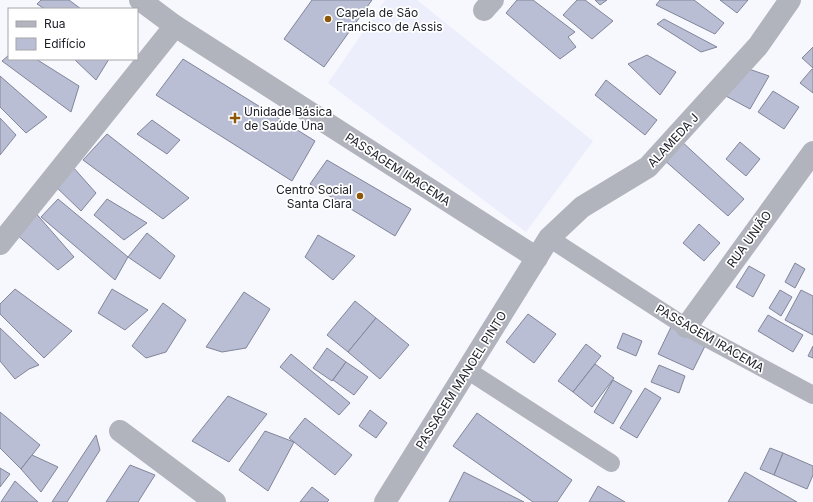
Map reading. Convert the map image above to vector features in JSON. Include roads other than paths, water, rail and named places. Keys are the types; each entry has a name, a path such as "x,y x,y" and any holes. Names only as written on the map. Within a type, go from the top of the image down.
{"street":[{"name":"PASSAGEM IRACEMA","path":"140,0 175,26 537,258"},
{"name":"ALAMEDA J","path":"537,258 549,238 582,207 648,167 758,46 790,0"},
{"path":"0,244 175,26"},
{"name":"RUA UNIÃO","path":"686,326 813,152"},
{"name":"PASSAGEM MANOEL PINTO","path":"386,502 537,258"},
{"path":"120,431 215,502"}],"lane":[{"name":"PASSAGEM IRACEMA","path":"549,238 686,326 813,395"},
{"path":"467,370 611,463"}],"place":[{"name":"Capela de São Francisco de Assis","path":"328,19"},
{"name":"Unidade Básica de Saúde Una","path":"235,118"},
{"name":"Centro Social Santa Clara","path":"360,196"}]}
